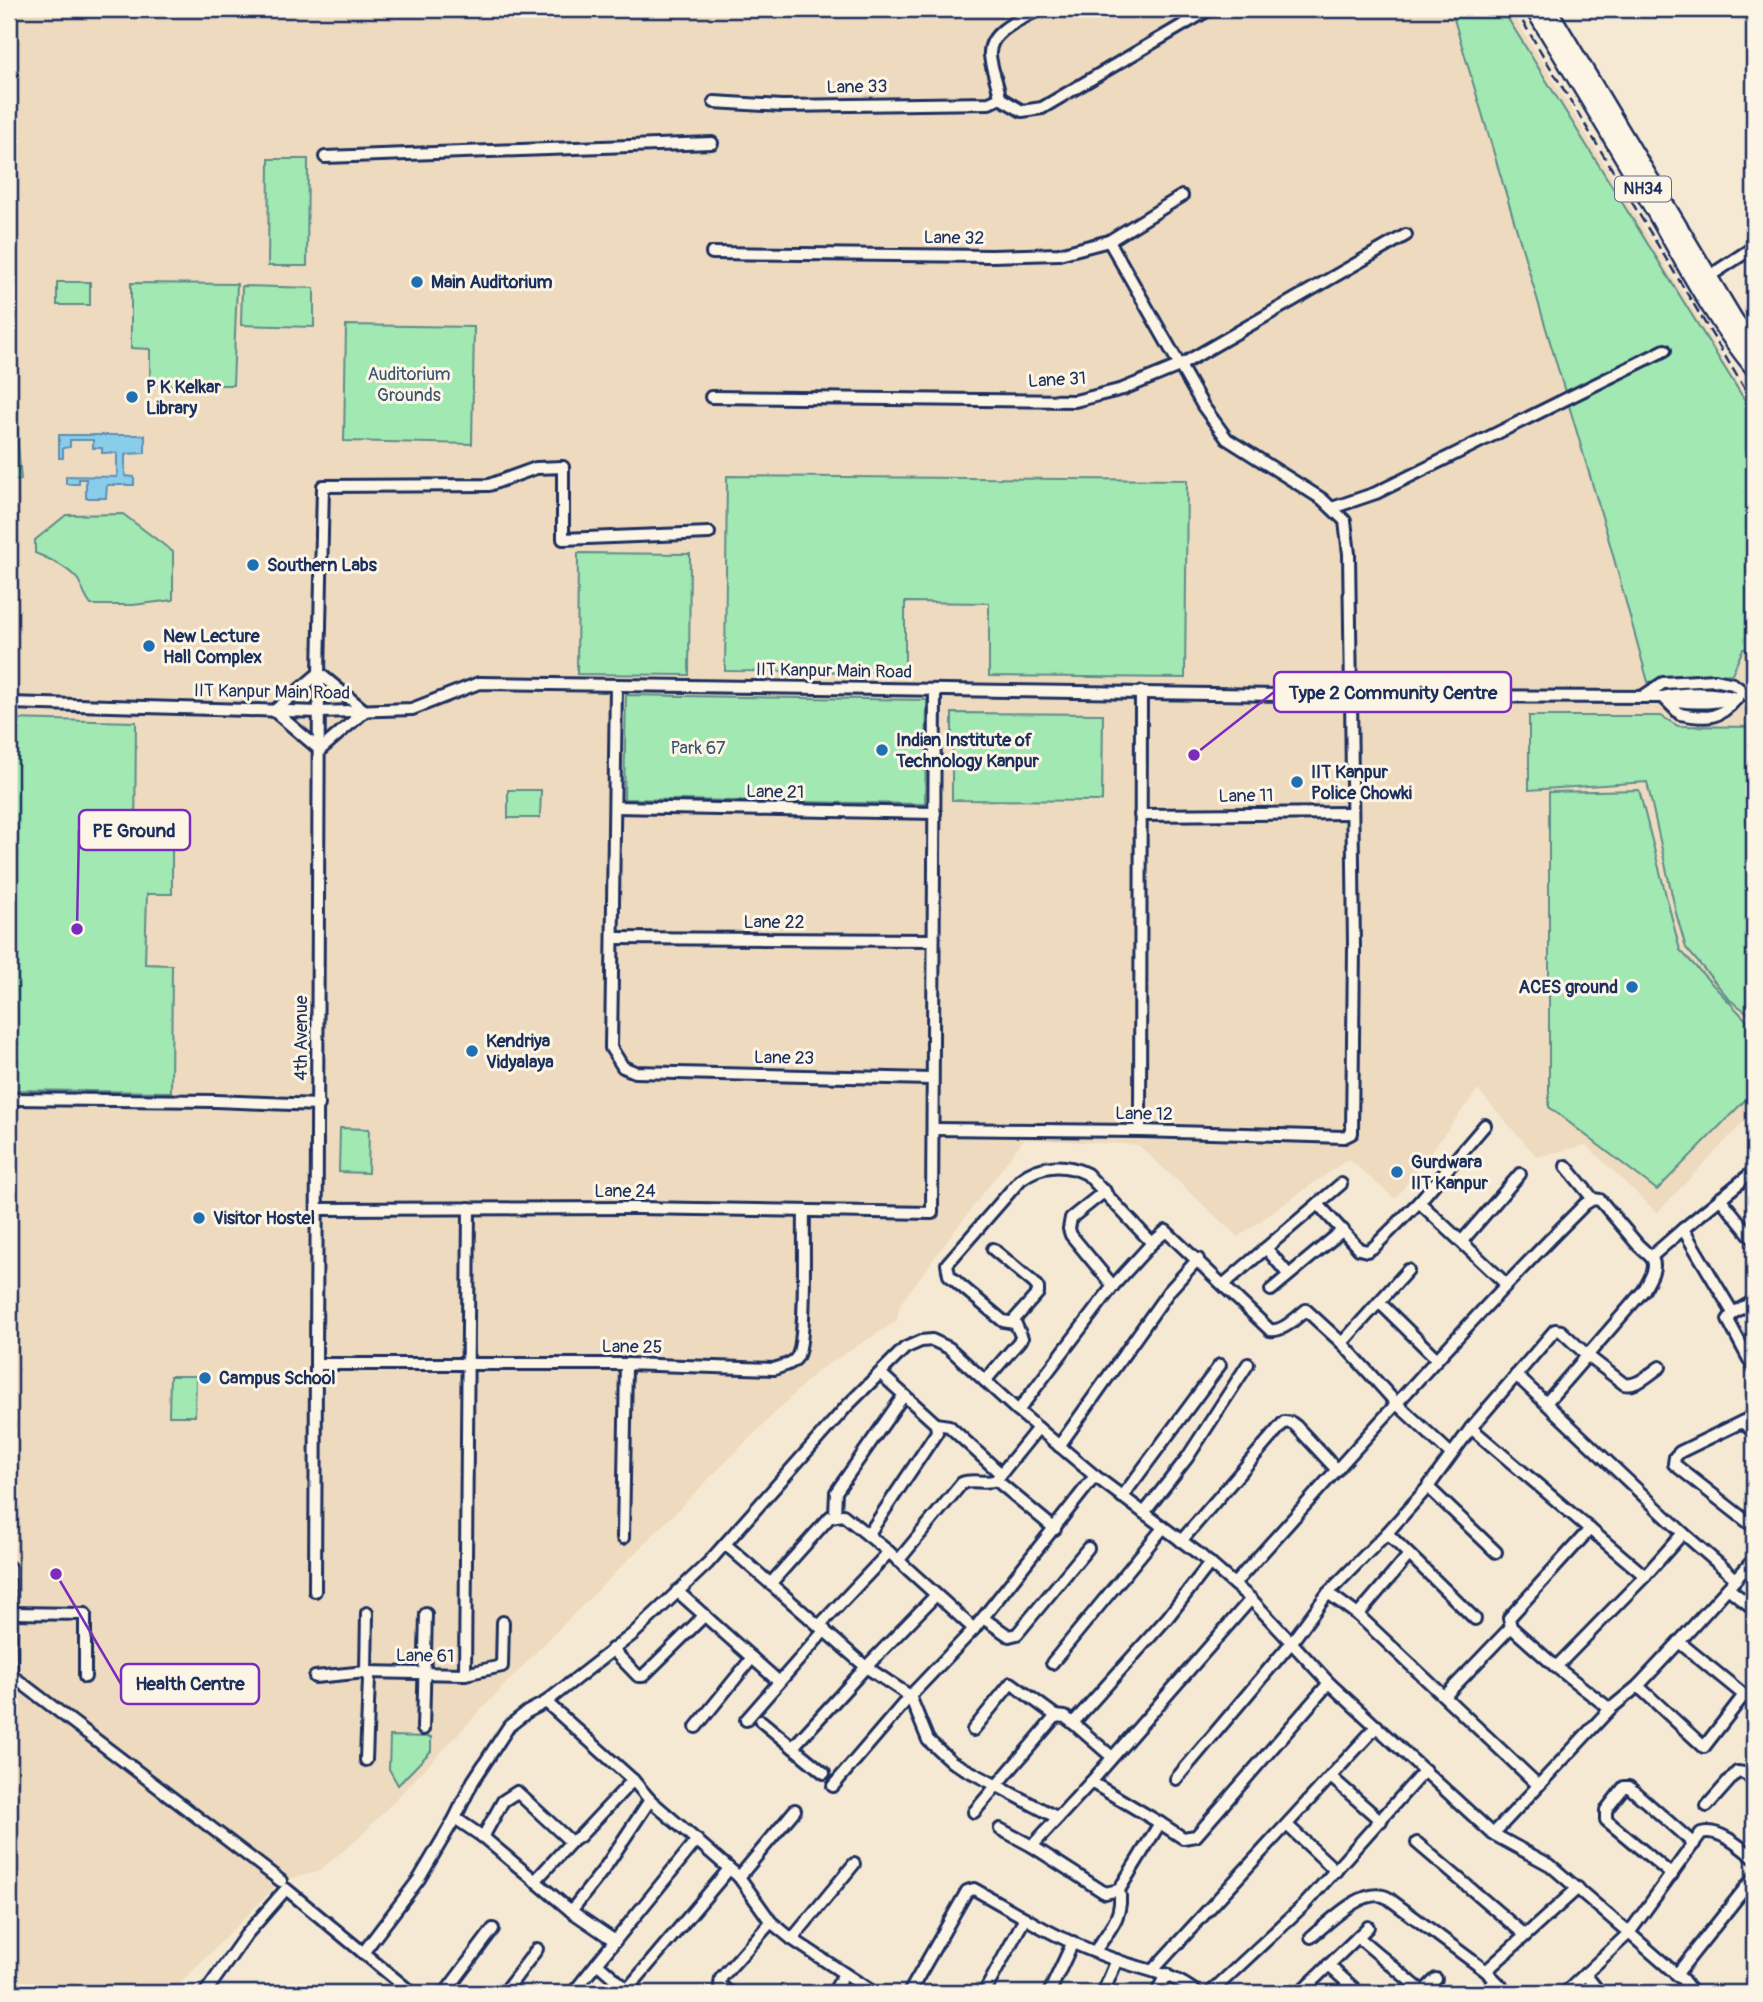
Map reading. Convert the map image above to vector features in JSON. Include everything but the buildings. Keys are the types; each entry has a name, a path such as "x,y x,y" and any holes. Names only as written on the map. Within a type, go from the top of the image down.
{"highway":[{"name":"NH34","path":"1534,9 1708,302 1754,368"},
{"name":"NH34","path":"1548,9 1735,321 1754,346"}],"street":[{"path":"1000,98 989,52 992,42 1004,29 1040,9"},
{"name":"Lane 33","path":"714,102 782,106 989,103 1000,98 1022,111 1041,108 1210,9"},
{"path":"325,157 712,142"},
{"name":"Lane 32","path":"712,253 1006,256 1059,254 1109,241 1182,196"},
{"name":"Lane 31","path":"711,397 1075,401 1123,389 1179,366 1406,235"},
{"path":"1109,241 1179,366 1227,439 1322,499 1345,521 1349,554 1352,813"},
{"path":"1709,277 1754,247"},
{"path":"1332,509 1376,493 1665,349"},
{"name":"4th Avenue","path":"315,1591 319,673 323,486 489,485 536,468 563,467 563,539 709,533"},
{"path":"319,673 365,711 320,750 274,711 319,673"},
{"path":"1642,697 1663,683 1715,680 1733,684 1752,697"},
{"name":"IIT Kanpur Main Road","path":"9,703 365,711 412,709 479,683 1351,696 1663,697 1675,694 1721,694 1737,698 1752,697"},
{"path":"614,938 617,685"},
{"path":"933,1129 934,690"},
{"path":"1140,692 1140,1131"},
{"path":"1663,697 1680,714 1715,716 1723,713 1737,698"},
{"name":"Lane 21","path":"615,807 934,813"},
{"name":"Lane 11","path":"1140,815 1352,813"},
{"name":"Lane 12","path":"933,1129 1344,1137 1352,1133 1352,813"},
{"name":"Lane 22","path":"614,938 933,940"},
{"name":"Lane 23","path":"614,938 611,1048 623,1067 635,1072 932,1079"},
{"path":"9,1099 319,1105"},
{"path":"1318,1204 1359,1249 1367,1251 1419,1202 1485,1125"},
{"name":"Lane 24","path":"317,1209 932,1213 933,1129"},
{"path":"985,1381 1023,1337 1014,1323 1003,1321 949,1275 947,1264 1021,1179 1032,1171 1058,1166 1077,1169 1087,1174 1105,1191 1152,1243"},
{"path":"1566,1166 1593,1199"},
{"path":"1651,1257 1754,1172"},
{"path":"1462,1241 1520,1174"},
{"path":"1224,1284 1341,1184"},
{"path":"1105,1191 1071,1219 1069,1229 1113,1286"},
{"path":"1720,1198 1754,1240"},
{"path":"1234,1584 1505,1283 1585,1203 1593,1199 1600,1200 1651,1257 1654,1268 1644,1290 1546,1404"},
{"path":"1419,1202 1505,1283"},
{"name":"Lane 61","path":"315,1677 366,1672 465,1674 469,1208"},
{"name":"Lane 25","path":"316,1364 626,1364 774,1369 794,1361 799,1353 802,1333 804,1211"},
{"path":"1683,1229 1733,1313"},
{"path":"1271,1290 1343,1230"},
{"path":"1018,1411 1113,1286 1164,1231 1170,1232 1270,1330 1283,1328 1306,1310 1342,1343 1397,1404 1451,1454"},
{"path":"1266,1248 1288,1274"},
{"path":"992,1249 1038,1288 1036,1297 1014,1323"},
{"path":"1059,1446 1169,1291 1198,1259"},
{"path":"1342,1343 1408,1270"},
{"path":"1754,1301 1733,1313 1728,1320 1754,1369"},
{"path":"1379,1302 1436,1359"},
{"path":"1176,1779 1291,1643 1328,1593 1428,1487 1471,1427 1555,1329 1629,1385 1660,1367"},
{"path":"363,1953 419,1880 473,1781 509,1726 527,1712 547,1702 633,1634 708,1563 847,1406 905,1348 921,1341 932,1340 949,1349 1095,1476 1210,1563 1251,1599 1329,1683 1493,1834 1550,1865 1693,1993"},
{"path":"623,1538 626,1364"},
{"path":"1144,1513 1186,1458 1248,1364"},
{"path":"1122,1497 1220,1365"},
{"path":"881,1374 936,1424 950,1426 998,1477 1055,1529"},
{"path":"1516,1375 1736,1579"},
{"path":"835,1516 836,1492 904,1395"},
{"path":"1754,1416 1680,1452 1675,1457 1674,1464 1754,1527"},
{"path":"1181,1541 1284,1422 1296,1426 1337,1470"},
{"path":"1742,1422 1754,1432"},
{"path":"868,1535 937,1432 936,1424"},
{"path":"1471,1427 1645,1576"},
{"path":"898,1561 962,1483 968,1480 986,1483 998,1477 1038,1428"},
{"path":"833,1786 910,1696 974,1629 1095,1476"},
{"path":"1428,1487 1496,1552"},
{"path":"771,1583 830,1517 843,1515 889,1552 974,1629"},
{"path":"1052,1663 1163,1528"},
{"path":"1590,1529 1511,1614 1508,1622 1556,1667 1610,1709"},
{"path":"1387,1533 1475,1619"},
{"path":"1556,1667 1684,1533"},
{"path":"725,1544 866,1667 910,1696 928,1740 952,1762 1058,1818"},
{"path":"983,1618 1009,1636 1017,1634 1088,1548"},
{"path":"746,1720 889,1552"},
{"path":"1358,1615 1409,1555"},
{"path":"1493,1834 1610,1709 1638,1686 1754,1559"},
{"path":"1073,1723 1168,1617 1210,1563"},
{"path":"9,1567 10,1675 281,1881"},
{"path":"1728,1588 1754,1609"},
{"path":"677,1591 778,1681"},
{"path":"1328,1593 1358,1615 1538,1785"},
{"path":"793,1747 936,1595"},
{"path":"1032,1846 1091,1783 1251,1599"},
{"path":"10,1613 85,1614 85,1677"},
{"path":"366,1760 369,1678 366,1672 367,1613"},
{"path":"423,1729 426,1614"},
{"path":"612,1649 638,1676 643,1676 705,1615"},
{"path":"465,1674 502,1666 503,1622"},
{"path":"1446,1696 1511,1627"},
{"path":"1679,1642 1754,1702"},
{"path":"696,1727 752,1658"},
{"path":"972,1730 1011,1683 1056,1716 1065,1717 1112,1757"},
{"path":"1091,1783 1183,1838 1196,1836 1329,1683"},
{"path":"1638,1686 1704,1746 1744,1695"},
{"path":"547,1702 633,1780 650,1800 739,1877 771,1922 844,1975 874,1993"},
{"path":"974,1812 995,1784 1056,1716"},
{"path":"761,1721 824,1773"},
{"path":"1153,1970 1377,1726"},
{"path":"1210,1993 1306,1903 1425,1770"},
{"path":"1707,1806 1737,1773 1744,1773 1754,1780"},
{"path":"1331,1777 1381,1821"},
{"path":"535,1881 633,1780"},
{"path":"1672,1875 1606,1820 1606,1810 1624,1787 1629,1787 1694,1844"},
{"path":"483,1837 503,1801 517,1792 571,1842"},
{"path":"571,1911 604,1870 650,1800"},
{"path":"739,1877 794,1810"},
{"path":"455,1818 483,1837 571,1911 615,1941"},
{"path":"1000,1829 1032,1846 1105,1894 1119,1890 1160,1823"},
{"path":"1287,1825 1336,1871"},
{"path":"1565,1993 1629,1933 1701,1833 1712,1832 1753,1854"},
{"path":"573,1993 697,1840"},
{"path":"1416,1843 1525,1935"},
{"path":"792,1939 854,1864"},
{"path":"597,1963 629,1991 729,1868"},
{"path":"1676,1975 1754,1877"},
{"path":"1486,1971 1578,1888"},
{"path":"205,1993 247,1935 286,1889 412,1993"},
{"path":"909,1993 967,1891 974,1889 1073,1942 1117,1960 1166,1974 1197,1993"},
{"path":"1095,1951 1120,1912 1122,1901 1119,1890"},
{"path":"1311,1937 1365,1896 1381,1894 1486,1971 1508,1993"},
{"path":"984,1993 1025,1918"},
{"path":"730,1993 720,1985 720,1978 771,1922"},
{"path":"1300,1993 1368,1927"},
{"path":"445,1993 493,1929"},
{"path":"1358,1937 1422,1993 1436,1979"},
{"path":"1049,1993 1073,1942"},
{"path":"504,1993 537,1950"},
{"path":"1103,1993 1117,1960"},
{"path":"1328,1965 1359,1993"},
{"path":"1157,1993 1166,1974"},
{"path":"1585,1974 1600,1993"},
{"path":"833,1993 844,1975"},
{"path":"1483,1993 1495,1982"}],"shaded area":[{"name":"Indian Institute of Technology Kanpur","path":"9,9 1510,9 1754,410 1754,1111 1657,1213 1586,1145 1537,1157 1478,1090 1395,1199 1348,1159 1238,1237 1138,1145 1024,1139 900,1304 897,1321 816,1372 545,1643 358,1839 317,1872 281,1881 171,1993 9,1993"}],"green space":[{"path":"1451,9 1502,9 1754,415 1754,648 1743,649 1732,674 1648,682 1606,530"},
{"path":"269,159 308,159 307,266 268,266"},
{"path":"57,282 90,282 90,305 57,305"},
{"path":"131,283 237,284 233,385 150,385 150,349 131,348"},
{"path":"242,286 314,288 314,327 241,325"},
{"name":"Auditorium Grounds","path":"346,325 474,327 472,444 344,441"},
{"path":"9,396 15,408 21,480 9,480"},
{"path":"727,476 1187,480 1185,678 989,676 989,603 905,602 905,672 725,671"},
{"path":"123,514 173,552 173,600 133,605 91,605 74,575 35,553 35,540 66,515"},
{"path":"578,553 690,554 689,675 577,674"},
{"name":"Park 67","path":"626,695 927,700 925,804 624,799"},
{"path":"952,713 1103,714 1102,801 952,800"},
{"path":"1529,716 1661,716 1678,726 1754,727 1754,1022 1752,1016 1730,1000 1686,948 1647,782 1529,790"},
{"path":"9,719 136,722 135,846 172,847 172,894 147,894 145,964 172,965 171,1092 9,1090"},
{"path":"508,790 541,790 540,818 508,818"},
{"name":"ACES ground","path":"1639,790 1680,950 1749,1023 1754,1039 1754,1091 1657,1190 1549,1107 1549,792"},
{"path":"340,1128 369,1129 368,1173 339,1172"},
{"path":"170,1376 196,1376 195,1416 169,1416"},
{"path":"390,1736 431,1737 431,1751 398,1785 389,1769"}],"water":[{"path":"59,435 145,435 145,453 125,454 125,476 134,477 134,485 107,485 106,498 86,498 86,479 79,479 79,484 66,484 66,476 117,477 117,453 102,453 102,448 93,448 93,440 70,440 70,447 63,448 63,458 59,458"}],"railway":[{"path":"1515,9 1754,404"}],"place":[{"name":"Main Auditorium","path":"417,282"},
{"name":"P K Kelkar Library","path":"132,397"},
{"name":"Southern Labs","path":"253,565"},
{"name":"New Lecture Hall Complex","path":"149,646"},
{"name":"Indian Institute of Technology Kanpur","path":"882,750"},
{"name":"Type 2 Community Centre","path":"1194,755"},
{"name":"IIT Kanpur Police Chowki","path":"1297,782"},
{"name":"PE Ground","path":"77,929"},
{"name":"ACES ground","path":"1632,987"},
{"name":"Kendriya Vidyalaya","path":"472,1051"},
{"name":"Gurdwara IIT Kanpur","path":"1397,1172"},
{"name":"Visitor Hostel","path":"199,1218"},
{"name":"Campus School","path":"205,1378"},
{"name":"Health Centre","path":"56,1574"}]}
